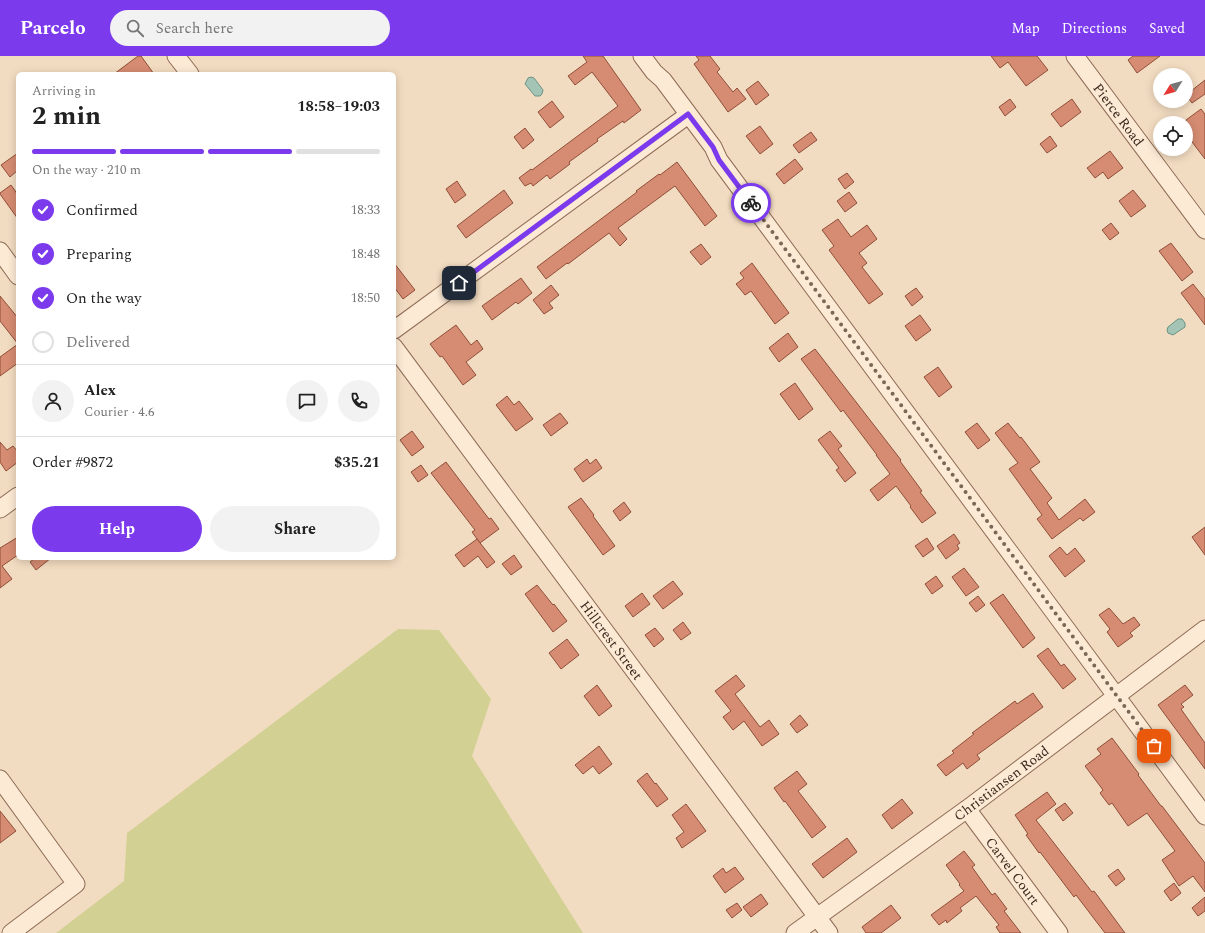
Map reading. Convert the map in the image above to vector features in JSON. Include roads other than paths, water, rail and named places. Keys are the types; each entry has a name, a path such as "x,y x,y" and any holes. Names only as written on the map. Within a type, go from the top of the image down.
{"street":[{"path":"176,56 188,72"},
{"path":"642,56 654,72 663,80 713,147 724,167 1205,816"},
{"name":"Pierce Road","path":"1075,56 1205,230"},
{"path":"396,329 688,114"},
{"path":"0,251 16,273"},
{"name":"Hillcrest Street","path":"396,350 829,933"},
{"path":"0,509 16,497"},
{"name":"Christiansen Road","path":"795,933 967,809 1205,629"},
{"path":"0,779 76,884 11,933"},
{"name":"Carvel Court","path":"967,809 1059,933"}]}
